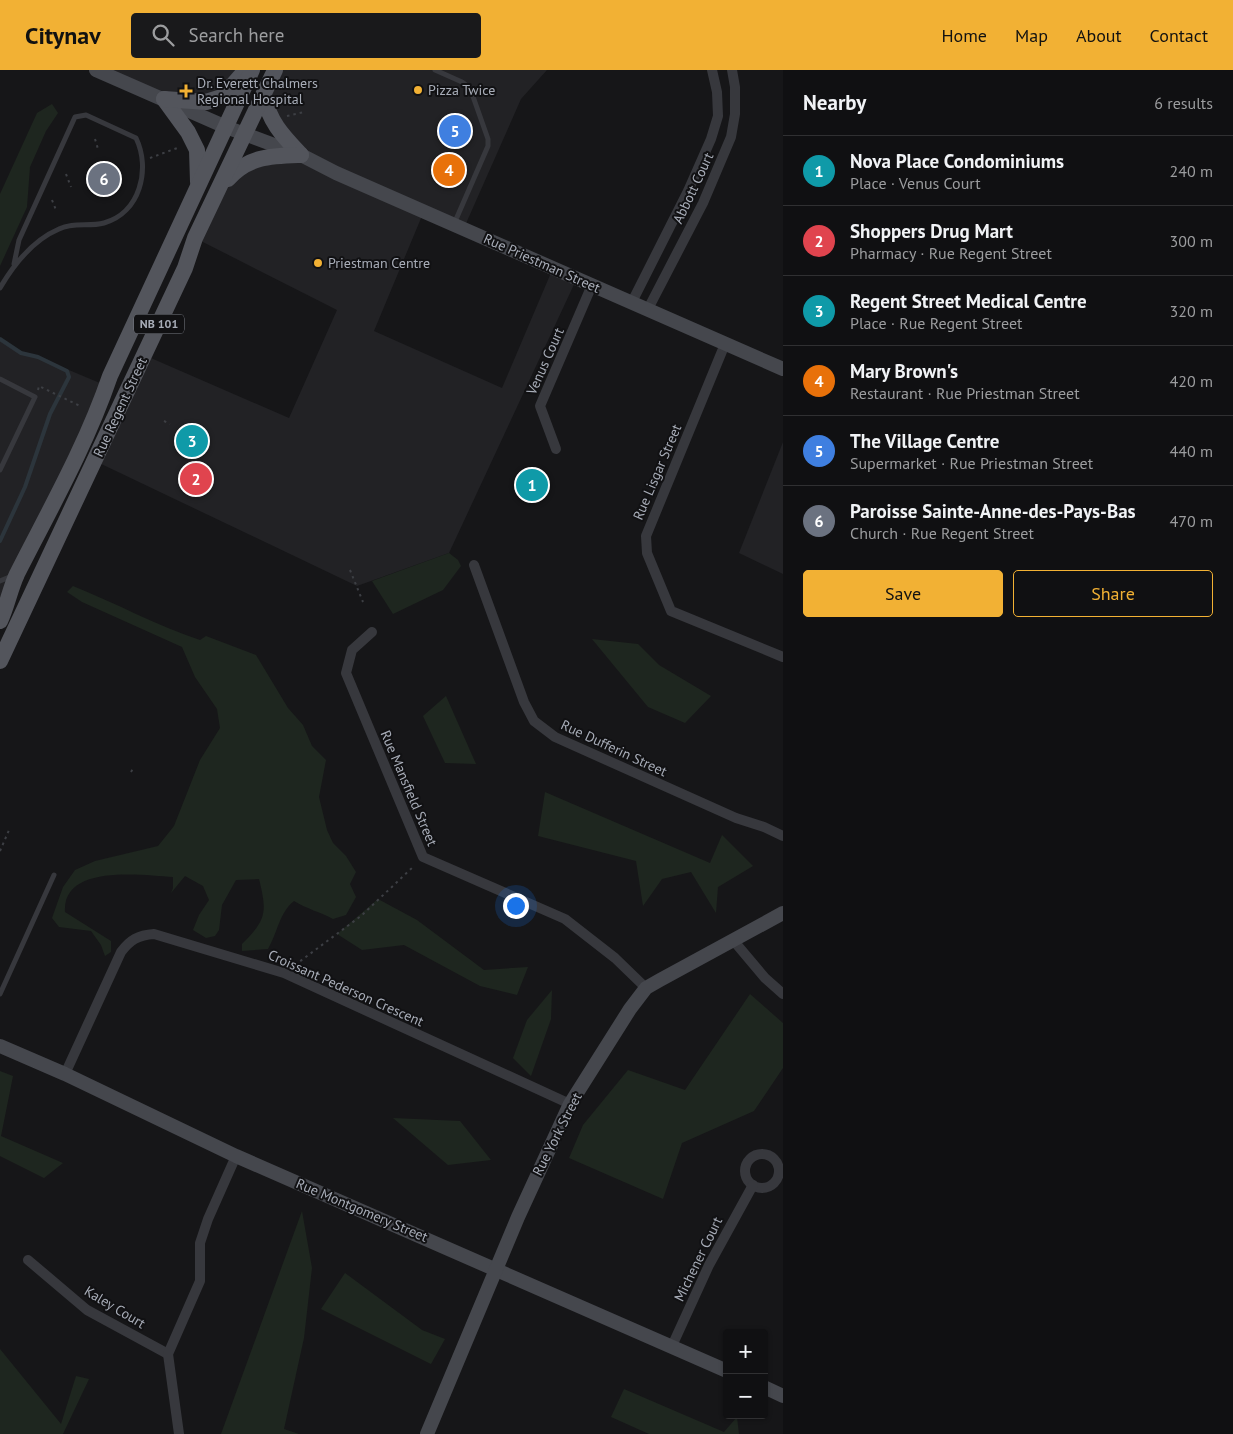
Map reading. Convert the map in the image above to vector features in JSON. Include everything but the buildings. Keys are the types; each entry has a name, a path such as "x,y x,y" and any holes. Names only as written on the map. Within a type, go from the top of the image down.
{"main road":[{"path":"164,99 206,102 222,97 234,85 240,74 247,70"},
{"name":"Rue Regent Street","path":"1,618 17,574 73,466 99,409 110,376 252,70"},
{"name":"Rue Regent Street","path":"0,661 185,268 194,238 246,134 275,70"},
{"path":"264,95 267,112 276,129 301,156"},
{"path":"164,99 188,132 197,150 199,186"},
{"path":"217,193 231,176 253,160 269,156 301,156"},
{"path":"71,510 66,497 73,466"}],"street":[{"name":"Rue Priestman Street","path":"96,70 226,127 301,156 783,369"},
{"name":"Abbott Court","path":"632,302 688,191 711,139 718,116 717,92 712,70"},
{"name":"Abbott Court","path":"648,310 702,203 731,137 735,114 735,87 732,70"},
{"name":"Venus Court","path":"556,448 540,406 592,285"},
{"name":"Rue Lisgar Street","path":"726,344 646,536 648,553 671,611 688,620 783,657"},
{"name":"Rue Dufferin Street","path":"474,565 524,702 534,721 555,738 728,815 764,827 783,836"},
{"name":"Rue Mansfield Street","path":"372,632 352,650 346,672 423,857 565,919 615,958 646,988"},
{"name":"Rue York Street","path":"427,1434 498,1269 522,1208 570,1104 630,1009 646,988 679,968 783,913"},
{"name":"Croissant Pederson Crescent","path":"65,1074 121,952 129,941 142,934 154,934 186,942 284,973 570,1104"},
{"path":"734,940 765,978 783,994"},
{"name":"Rue Montgomery Street","path":"0,1046 65,1074 236,1156 498,1269 723,1369"},
{"path":"179,1434 168,1354 200,1281 200,1243 208,1219 236,1156"},
{"name":"Michener Court","path":"672,1346 709,1264 753,1185"},
{"name":"Kaley Court","path":"28,1260 87,1310 168,1354"},
{"path":"768,1389 783,1396"}],"lane":[{"path":"435,70 462,82 470,88 488,139 488,146 454,224"},
{"path":"0,288 14,264 20,240 74,117 86,115 136,138 144,171 138,191 125,212 104,223 58,229 44,238 14,264"},
{"path":"0,379 35,397 0,470"},
{"path":"0,581 17,574"},
{"path":"0,994 54,875"}],"path":[{"path":"286,116 304,112"},
{"path":"94,139 98,149"},
{"path":"158,155 186,144"},
{"path":"66,174 71,188"},
{"path":"52,200 56,210"},
{"path":"35,397 39,386 80,406"},
{"path":"164,421 170,424"},
{"path":"350,570 363,602"},
{"path":"131,772 134,766"},
{"path":"0,851 9,830"},
{"path":"284,973 361,916 414,866"}],"shaded area":[{"name":"Dr. Everett Chalmers Regional Hospital","path":"96,70 247,70 234,85 193,102"},
{"path":"275,70 547,70 521,99 464,228 424,211 374,331 502,388 553,268 577,278 449,553 357,586 95,461 144,355 289,418 337,310 195,238 231,176 301,155 267,112"},
{"path":"52,104 58,113 46,131 30,167 27,207 0,266 0,194 37,113"},
{"path":"0,339 21,353 38,357 107,386 0,621"},
{"path":"783,442 783,574 739,553"},
{"path":"449,553 458,560 461,566 443,590 393,614 372,581"},
{"path":"73,586 184,634 200,640 206,636 256,655 288,708 303,725 312,746 326,760 319,797 327,830 333,843 346,856 356,872 350,884 356,897 346,915 333,919 294,901 285,911 268,949 242,951 242,944 256,928 263,914 264,907 259,879 236,880 222,905 219,930 215,936 206,938 193,930 199,915 209,900 203,886 185,876 171,893 173,877 124,875 89,879 76,886 67,897 65,912 111,941 111,952 105,956 101,945 91,931 59,927 52,918 63,887 75,870 95,861 158,846 174,826 200,760 220,728 217,709 195,677 182,647 82,602 67,592"},
{"path":"592,639 638,644 659,665 711,696 685,723 648,707"},
{"path":"446,696 476,764 445,763 423,716"},
{"path":"545,792 710,863 722,835 753,866 718,887 716,913 691,872 662,879 643,906 636,861 538,836"},
{"path":"378,899 417,920 484,970 528,967 517,995 480,986 404,945 362,950 337,934"},
{"path":"552,990 551,1019 531,1076 513,1058 527,1020"},
{"path":"750,994 783,1023 783,1068 754,1111 682,1143 663,1199 569,1158 583,1125 628,1070 685,1090"},
{"path":"0,1071 13,1076 1,1136 63,1163 44,1178 0,1156"},
{"path":"393,1118 460,1121 491,1160 448,1165"},
{"path":"302,1211 312,1268 304,1338 284,1429 299,1434 221,1434"},
{"path":"345,1273 422,1330 445,1339 431,1364 321,1309"},
{"path":"0,1349 61,1424 76,1376 89,1379 63,1434 0,1434"},
{"path":"624,1389 724,1432 737,1419 739,1434 649,1434 611,1417"}],"waterway":[{"path":"0,339 21,353 38,357 67,371 69,377 50,414 25,487 0,541"}],"place":[{"name":"Pizza Twice","path":"418,90"},
{"name":"Dr. Everett Chalmers Regional Hospital","path":"186,91"},
{"name":"The Village Centre","path":"455,131"},
{"name":"Mary Brown's","path":"449,170"},
{"name":"Paroisse Sainte-Anne-des-Pays-Bas","path":"104,179"},
{"name":"Priestman Centre","path":"318,263"},
{"name":"Regent Street Medical Centre","path":"192,441"},
{"name":"Shoppers Drug Mart","path":"196,479"},
{"name":"Nova Place Condominiums","path":"532,485"}]}
